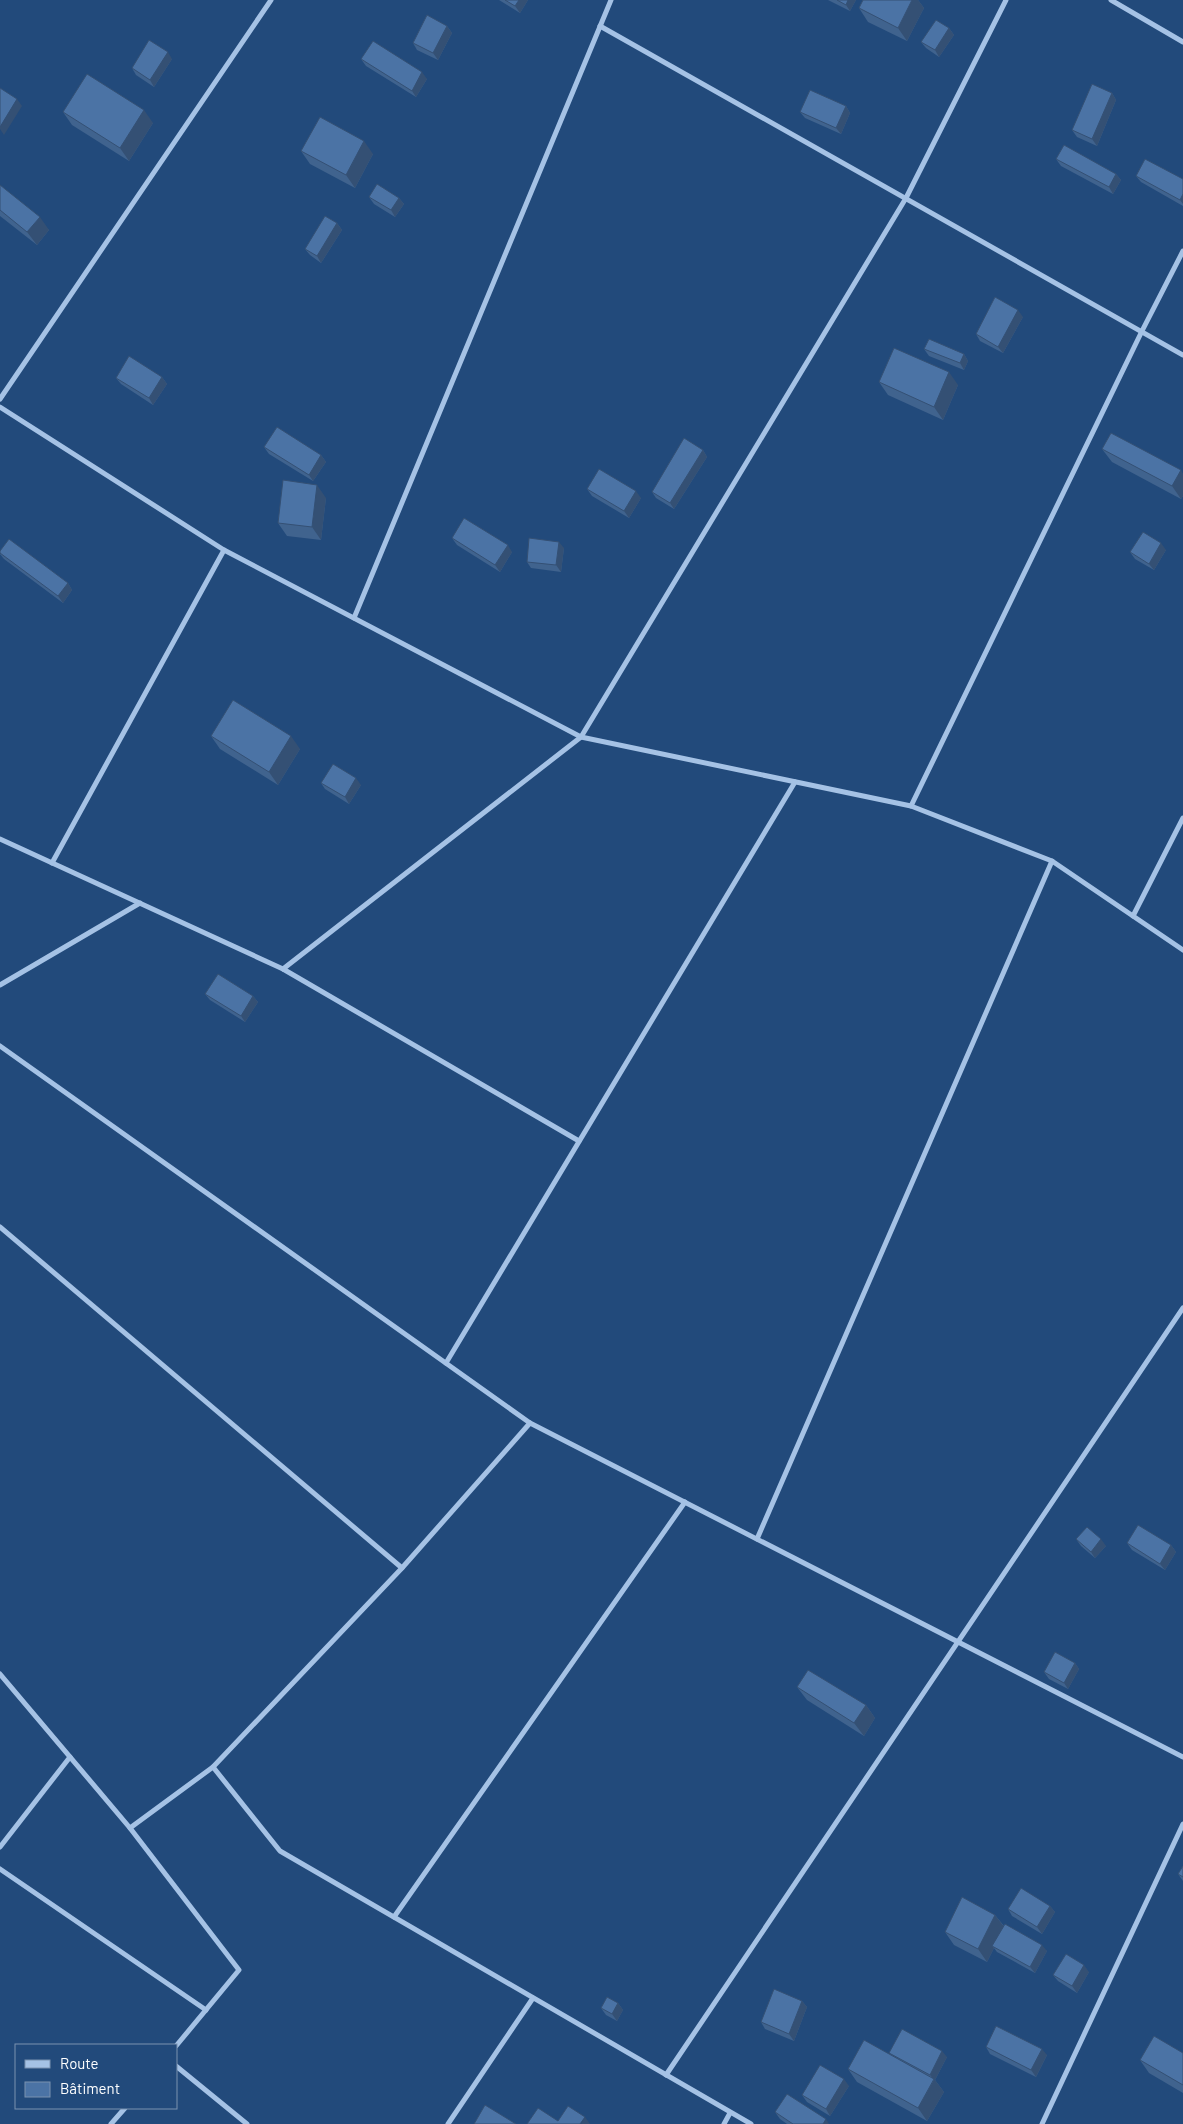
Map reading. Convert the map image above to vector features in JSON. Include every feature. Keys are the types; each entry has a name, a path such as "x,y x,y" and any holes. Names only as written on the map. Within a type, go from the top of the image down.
{"street":[{"path":"0,399 272,0"},
{"path":"354,618 611,0"},
{"path":"283,969 581,737 906,198 1006,0"},
{"path":"1111,0 1183,42"},
{"path":"600,26 1183,355"},
{"path":"911,806 1142,331 1183,251"},
{"path":"0,407 224,550 581,737 911,806 1052,861 1183,950"},
{"path":"52,863 224,550"},
{"path":"446,1363 795,782"},
{"path":"1133,916 1183,818"},
{"path":"0,839 283,969 579,1141"},
{"path":"757,1539 1052,861"},
{"path":"0,985 140,903"},
{"path":"0,1046 530,1422 1183,1757"},
{"path":"0,1227 402,1568"},
{"path":"666,2075 1183,1308"},
{"path":"130,1828 213,1767 402,1568 530,1422"},
{"path":"394,1917 684,1502"},
{"path":"0,1674 130,1828 239,1970 178,2044"},
{"path":"0,1847 70,1757"},
{"path":"213,1767 280,1852 751,2124"},
{"path":"1042,2124 1183,1824"},
{"path":"0,1869 206,2010"},
{"path":"448,2124 533,1998"},
{"path":"178,2068 247,2124"},
{"path":"111,2124 124,2109"},
{"path":"724,2124 730,2113"}],"building":[{"path":"505,0 519,0 515,6"},
{"path":"837,0 848,0 846,5"},
{"path":"863,0 912,0 898,28 859,8"},
{"path":"427,15 447,26 433,53 413,43"},
{"path":"936,20 949,28 935,50 921,42"},
{"path":"149,40 168,52 150,80 132,68"},
{"path":"373,41 422,72 412,91 361,59"},
{"path":"87,74 144,110 120,148 63,112"},
{"path":"1092,84 1112,93 1092,139 1072,130"},
{"path":"0,88 17,99 0,127"},
{"path":"810,90 846,106 836,128 800,112"},
{"path":"320,117 364,141 346,175 301,151"},
{"path":"1064,145 1116,174 1109,187 1056,159"},
{"path":"1145,159 1183,179 1183,194 1180,200 1136,176"},
{"path":"377,184 399,198 391,210 369,197"},
{"path":"0,185 40,217 27,232 0,210"},
{"path":"325,216 337,223 317,256 305,249"},
{"path":"995,297 1018,310 998,347 976,334"},
{"path":"929,339 964,354 960,363 924,349"},
{"path":"894,348 949,372 934,407 879,382"},
{"path":"129,356 162,377 149,398 116,378"},
{"path":"277,427 321,455 309,475 264,447"},
{"path":"1111,433 1181,470 1172,486 1102,449"},
{"path":"684,438 703,450 670,503 652,492"},
{"path":"599,469 636,491 624,511 587,489"},
{"path":"283,480 317,485 312,527 278,523"},
{"path":"464,518 508,545 495,565 452,538"},
{"path":"1143,532 1161,543 1149,564 1130,552"},
{"path":"529,538 559,542 556,565 527,562"},
{"path":"9,539 68,583 58,596 0,553"},
{"path":"233,700 291,736 269,772 211,736"},
{"path":"333,764 356,778 345,797 321,783"},
{"path":"218,974 253,996 241,1016 205,994"},
{"path":"1138,1525 1171,1545 1160,1564 1127,1543"},
{"path":"1087,1527 1101,1539 1091,1552 1076,1539"},
{"path":"1055,1652 1075,1663 1064,1683 1044,1672"},
{"path":"808,1670 866,1705 854,1723 797,1687"},
{"path":"1183,1866 1183,1877 1178,1874"},
{"path":"1021,1888 1050,1906 1037,1927 1008,1909"},
{"path":"962,1897 995,1915 978,1949 945,1932"},
{"path":"1005,1924 1042,1945 1030,1967 992,1946"},
{"path":"1066,1954 1084,1965 1072,1986 1053,1975"},
{"path":"774,1989 802,2001 789,2034 761,2022"},
{"path":"607,1997 618,2003 612,2014 601,2008"},
{"path":"996,2026 1042,2049 1031,2070 986,2047"},
{"path":"902,2029 942,2051 930,2075 889,2053"},
{"path":"1154,2036 1183,2053 1183,2085 1140,2060"},
{"path":"864,2040 934,2079 918,2108 848,2069"},
{"path":"820,2065 844,2079 826,2109 802,2095"},
{"path":"787,2094 826,2119 823,2124 793,2124 775,2112"},
{"path":"485,2105 516,2124 474,2124"},
{"path":"568,2106 585,2117 580,2124 527,2124 538,2108 558,2121"}]}
